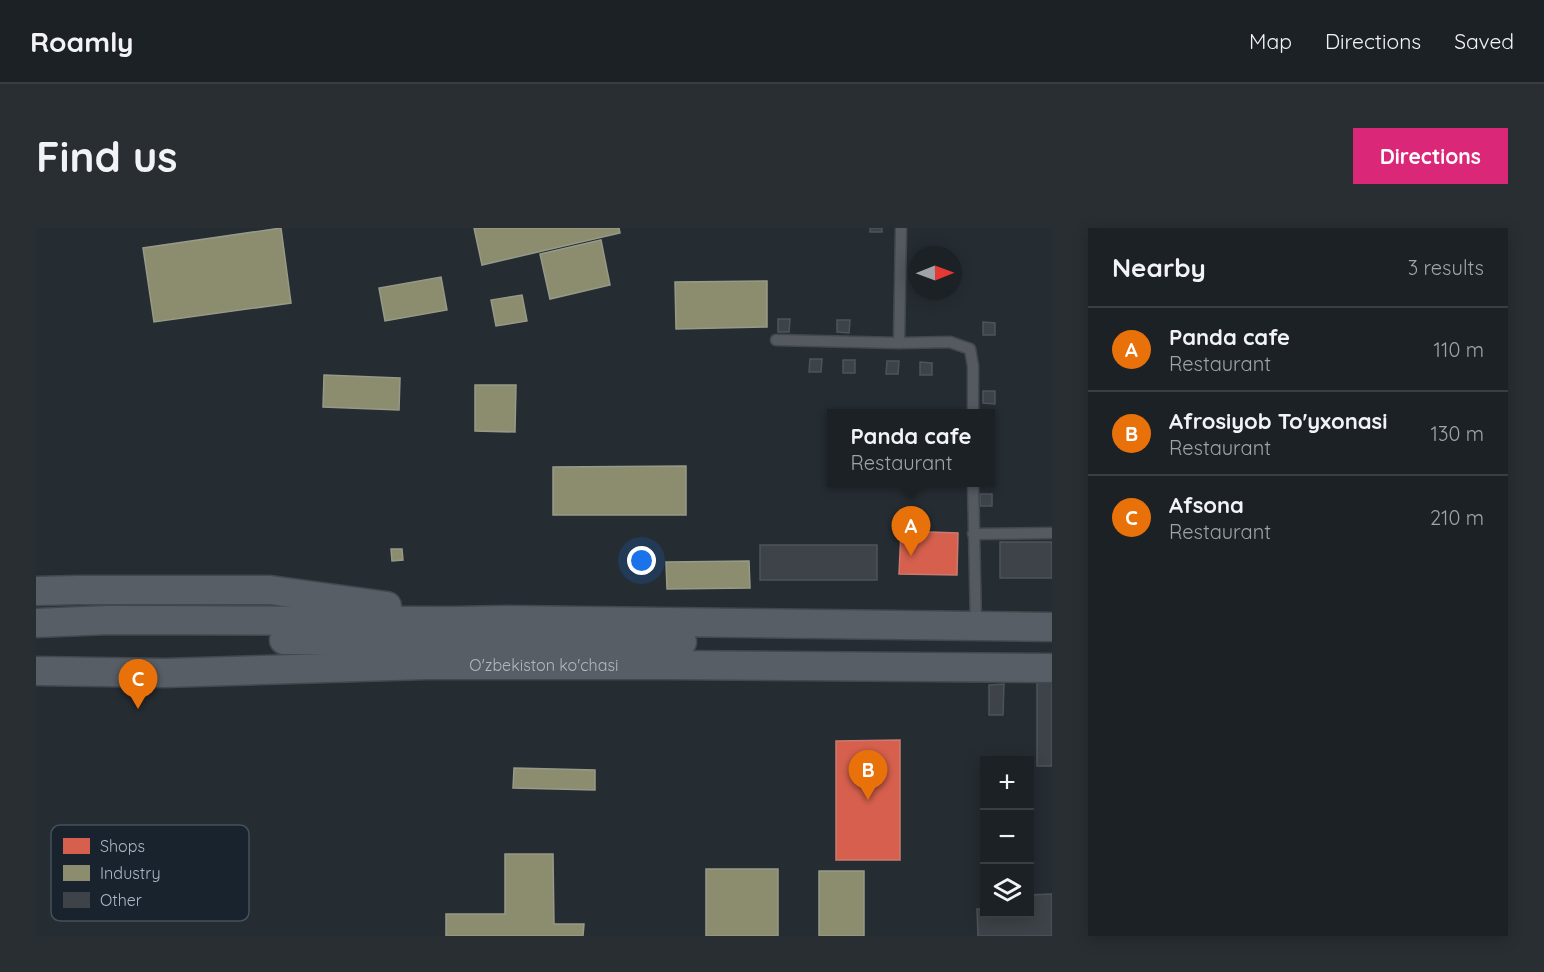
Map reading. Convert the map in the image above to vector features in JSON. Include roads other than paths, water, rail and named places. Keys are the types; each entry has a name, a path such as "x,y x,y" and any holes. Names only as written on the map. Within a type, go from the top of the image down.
{"main road":[{"path":"36,591 270,590 506,620"},
{"path":"36,623 109,620 506,620 1052,627"},
{"name":"O'zbekiston ko'chasi","path":"36,641 111,639 1052,643"},
{"path":"426,665 447,642"},
{"name":"O'zbekiston ko'chasi","path":"36,670 165,673 426,665 1052,668"}],"lane":[{"path":"899,343 901,228"},
{"path":"776,340 950,342 970,349 973,366 973,409"},
{"path":"973,487 976,626"},
{"path":"973,534 1052,533"}],"place":[{"name":"Panda cafe","path":"911,556"},
{"name":"Afsona","path":"138,709"},
{"name":"Afrosiyob To'yxonasi","path":"868,800"}]}
